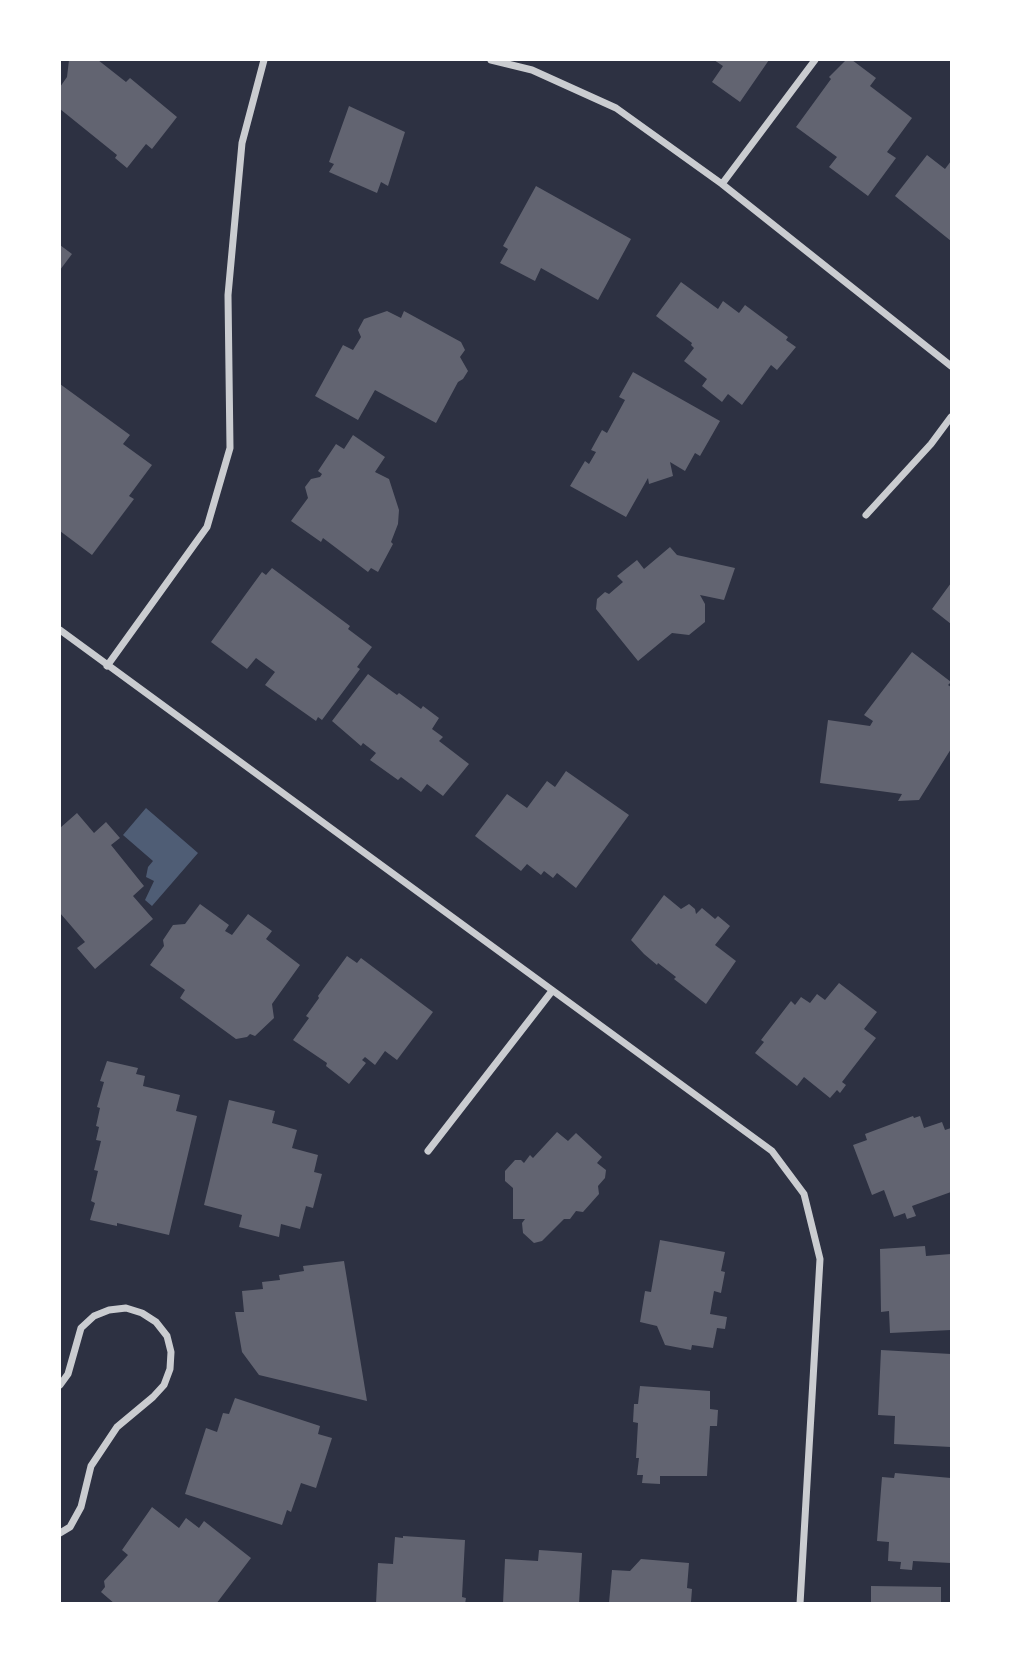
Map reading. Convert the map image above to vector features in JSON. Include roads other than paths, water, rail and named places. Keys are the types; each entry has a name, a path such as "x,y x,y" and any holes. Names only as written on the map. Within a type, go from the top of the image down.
{"street":[{"path":"107,666 207,527 230,448 228,295 242,143 264,60"},
{"path":"491,60 532,70 616,108 722,184 951,366"},
{"path":"722,184 815,60"},
{"path":"866,515 931,444 951,417"},
{"path":"60,630 772,1151 804,1194 820,1259 800,1604"},
{"path":"428,1151 552,991"},
{"path":"60,1385 68,1374 81,1328 94,1316 109,1310 126,1308 142,1313 156,1322 167,1336 171,1352 170,1369 164,1385 117,1427 91,1466 80,1507 70,1527 60,1533"}],"water":[{"path":"146,808 198,853 152,906 145,900 154,881 146,877 148,867 153,861 123,835"}]}
